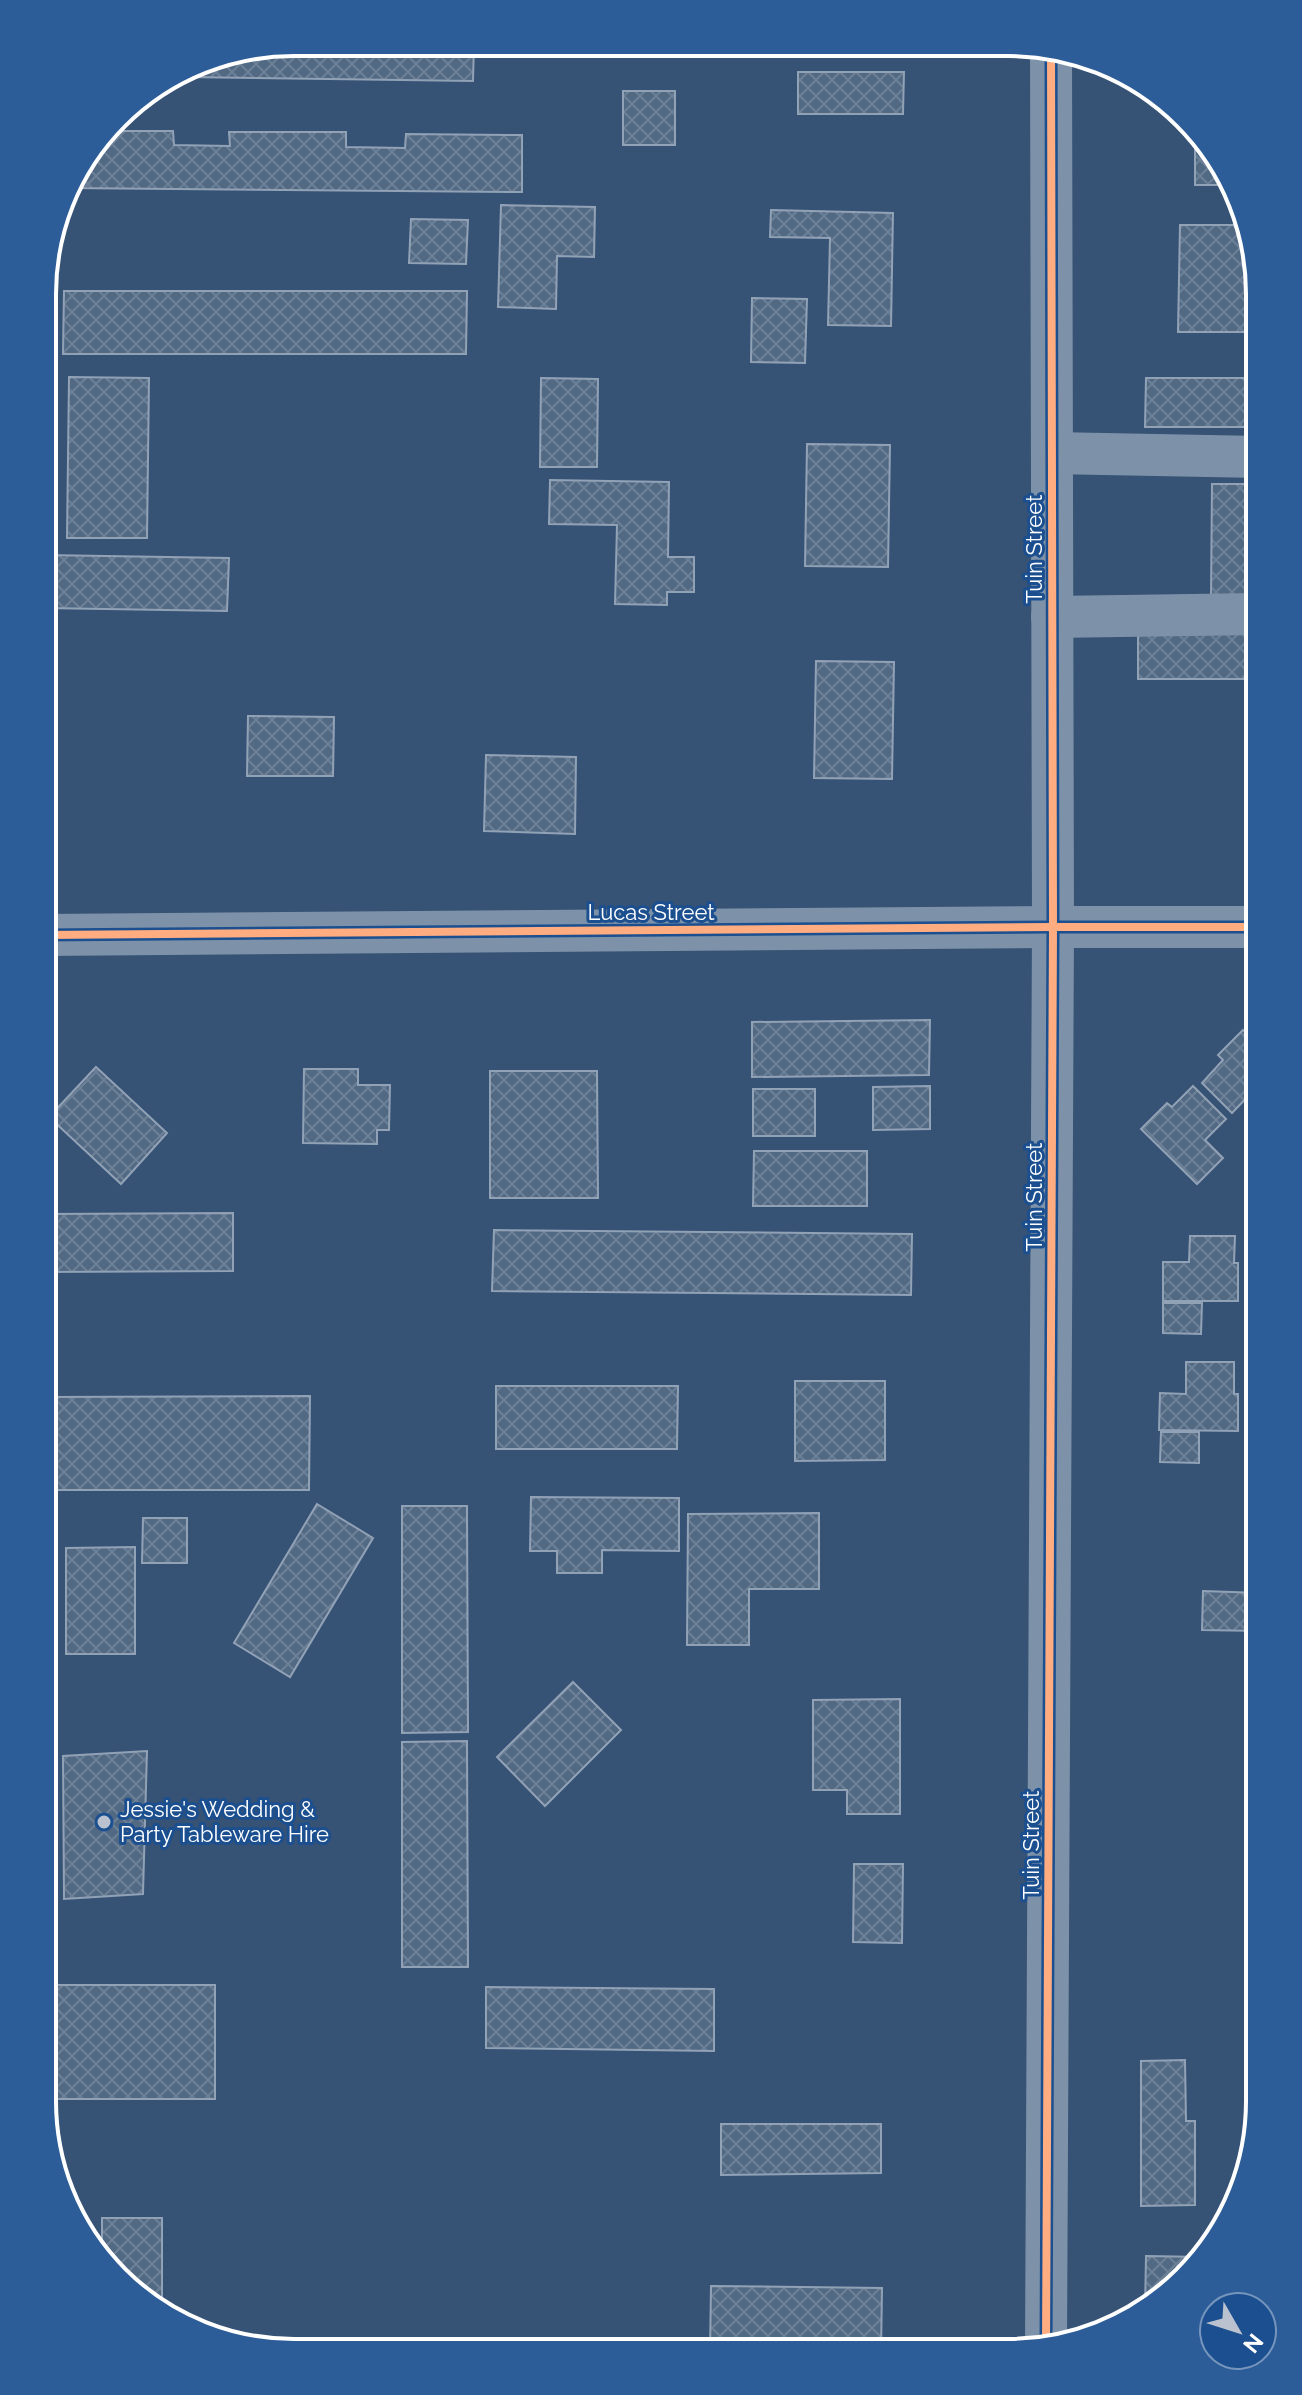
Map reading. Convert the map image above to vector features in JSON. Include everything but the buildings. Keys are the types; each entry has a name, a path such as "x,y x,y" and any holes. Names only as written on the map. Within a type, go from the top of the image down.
{"street":[{"name":"Tuin Street","path":"1046,2335 1053,927 1051,61"},
{"path":"1052,453 1246,457"},
{"path":"1052,617 1246,614"},
{"name":"Lucas Street","path":"56,935 1246,927"}],"cycle path":[{"path":"1046,2335 1053,927 1051,61"},
{"path":"56,935 1246,927"}],"place":[{"name":"Jessie's Wedding & Party Tableware Hire","path":"104,1822"}]}
